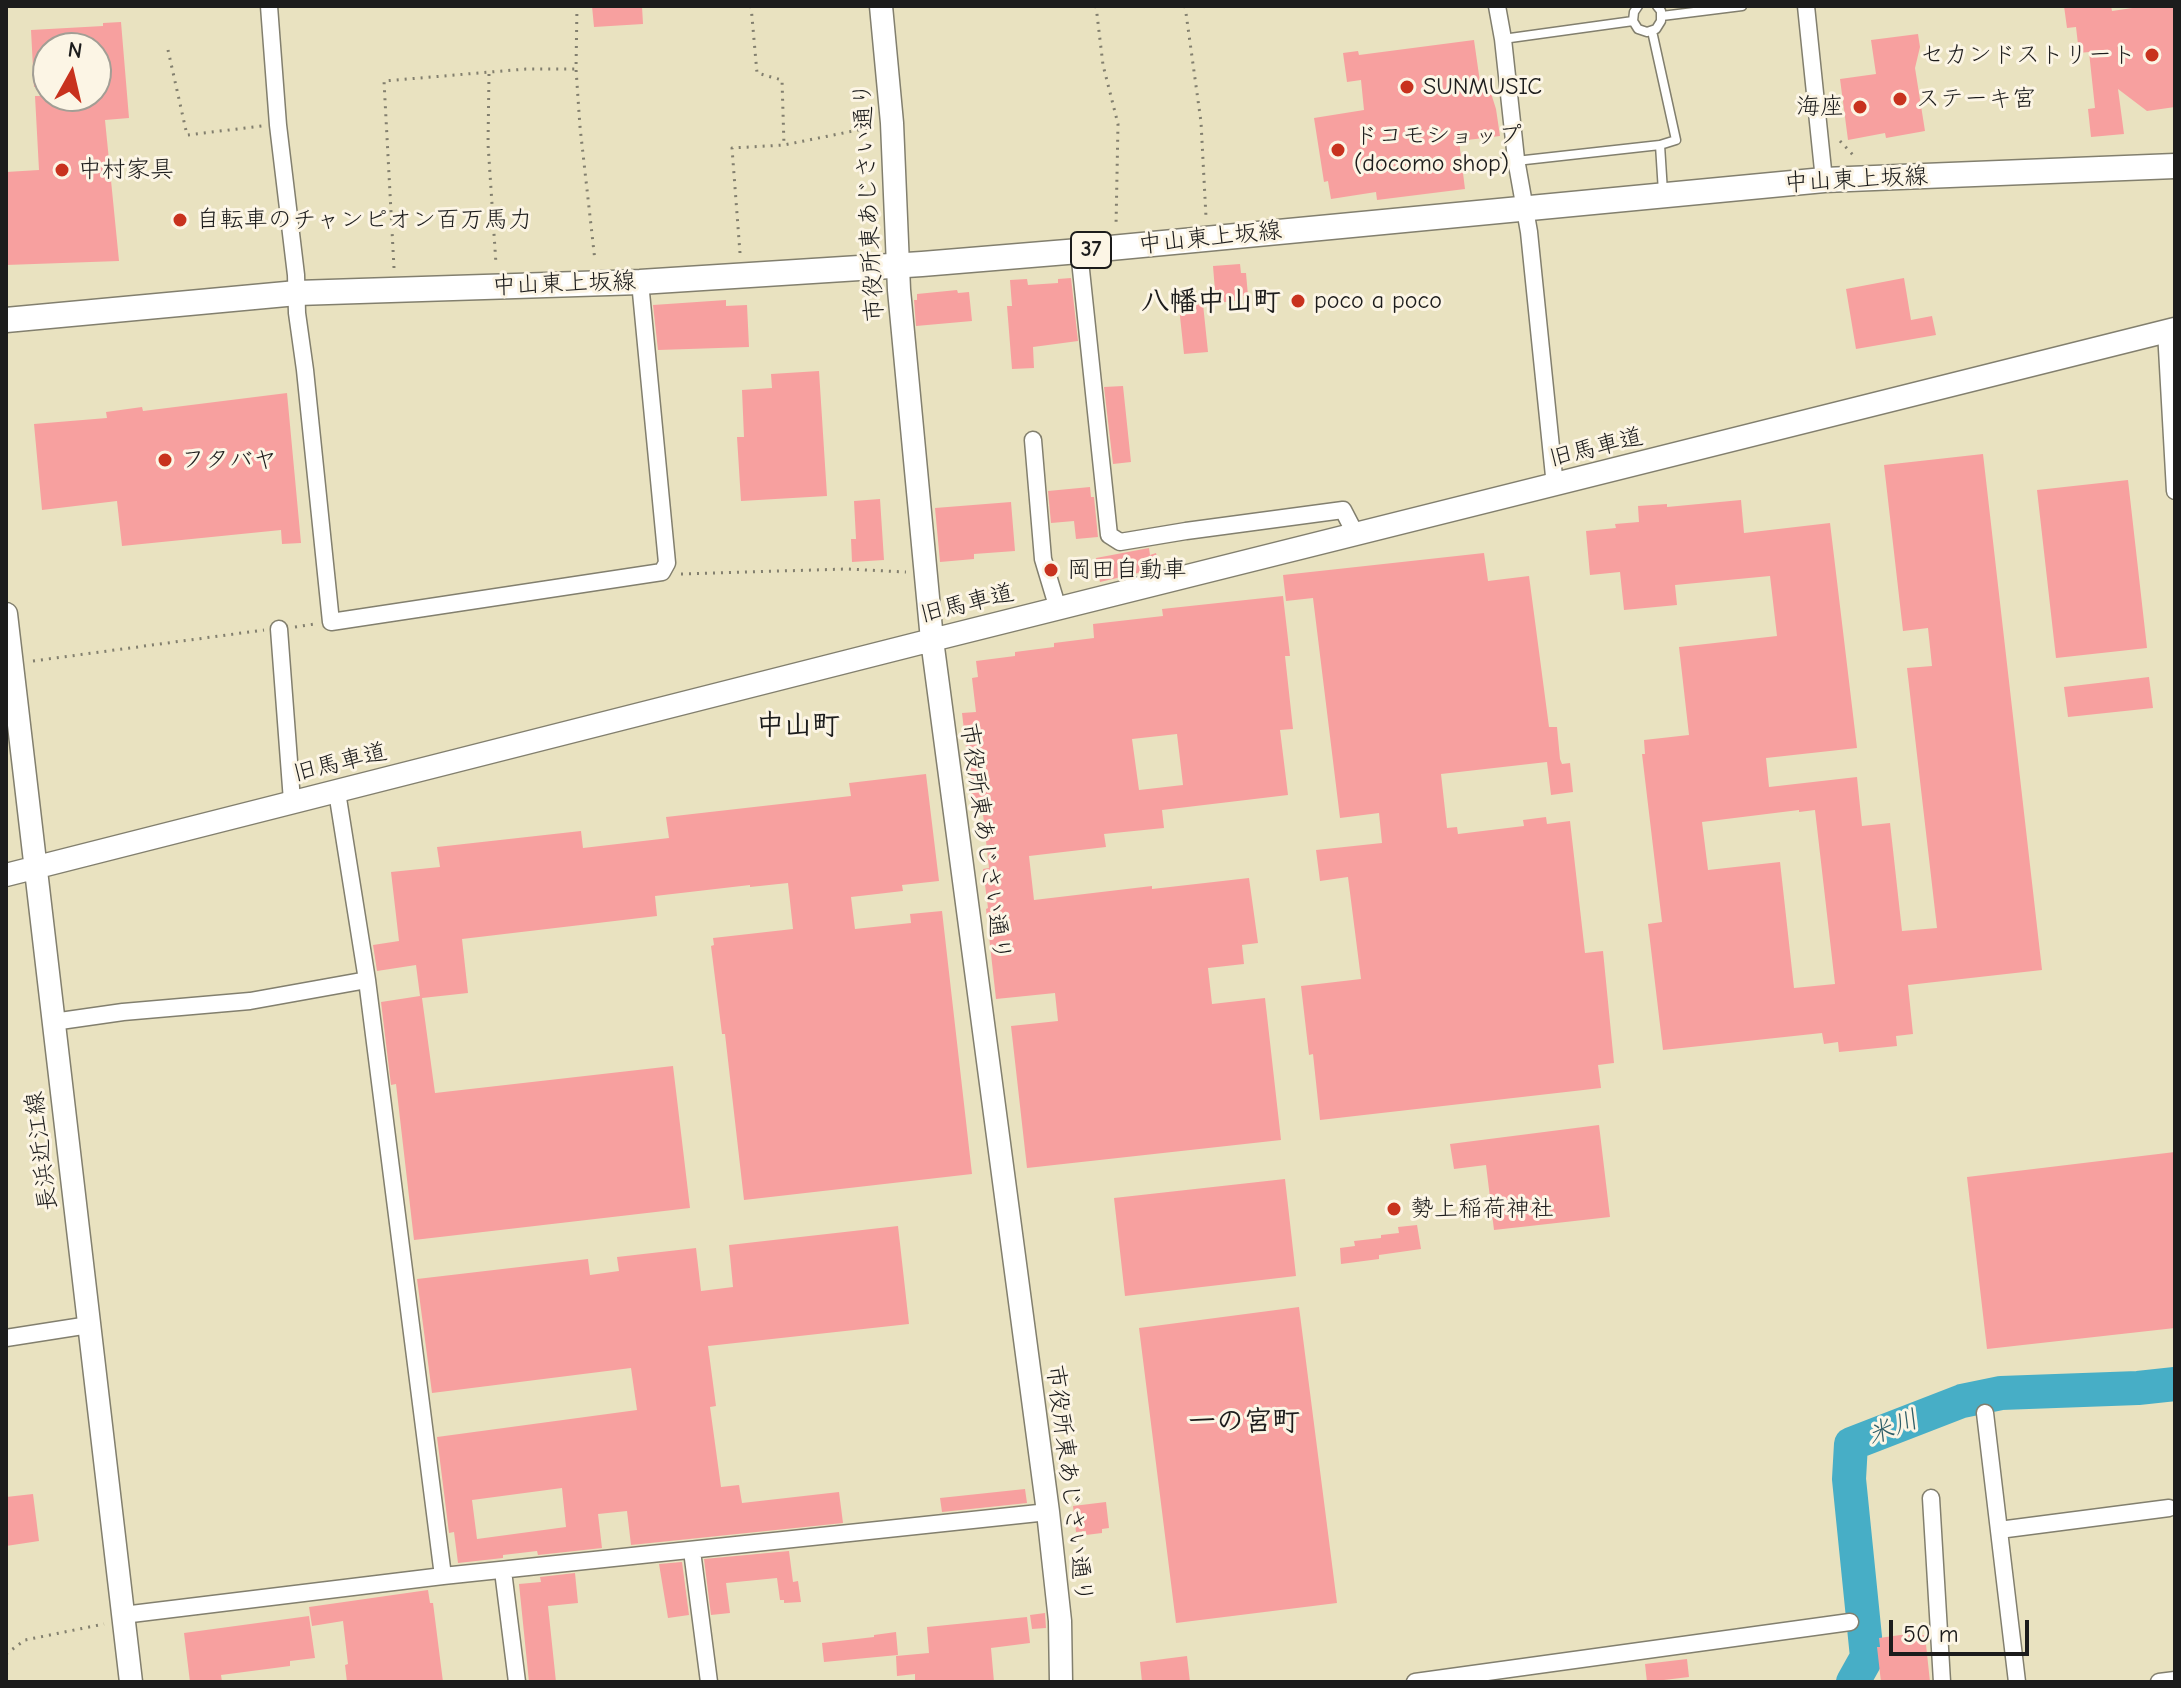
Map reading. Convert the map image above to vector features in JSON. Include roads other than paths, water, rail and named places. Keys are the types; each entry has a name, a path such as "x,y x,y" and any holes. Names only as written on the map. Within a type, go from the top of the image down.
{"main road":[{"name":"中山東上坂線","path":"6,320 297,293 640,282 898,265 1079,251 1824,180 2175,166"}],"street":[{"path":"269,6 278,125 331,622 662,572 667,563 640,282"},
{"name":"市役所東あじさい通り","path":"881,6 892,123 899,290 932,640 1048,1512 1060,1621 1061,1682"},
{"path":"1497,6 1516,159 1529,232 1555,486"},
{"path":"1806,6 1824,180"},
{"path":"1079,251 1109,535 1120,542 1343,510 1356,535"},
{"path":"2170,330 2175,491"},
{"name":"旧馬車道","path":"6,875 2170,330"},
{"path":"1033,440 1043,559 1058,609"},
{"name":"長浜近江線","path":"6,614 8,661 89,1325 118,1620 131,1682"},
{"path":"279,629 292,801"},
{"path":"337,792 367,980 443,1576"},
{"path":"53,1022 123,1012 250,1001 367,980"},
{"path":"6,1338 89,1325"},
{"path":"1985,1413 2017,1682"},
{"path":"1931,1498 1942,1682"},
{"path":"1999,1530 2169,1508"},
{"path":"118,1620 443,1576 1048,1512"},
{"path":"692,1551 709,1682"},
{"path":"503,1571 517,1682"},
{"path":"1415,1682 1850,1622"},
{"path":"2159,1682 2175,1680"}],"lane":[{"path":"1638,6 1633,21 1638,29 1647,32 1659,26 1662,16 1657,6"},
{"path":"1662,16 1738,6"},
{"path":"1503,39 1633,21"},
{"path":"1471,166 1660,145 1676,140 1652,31"},
{"path":"1660,145 1664,196"}],"waterway":[{"name":"米川","path":"1853,1682 1867,1657 1849,1479 1851,1444 1962,1401 2001,1393 2175,1384"}],"place":[{"name":"セカンドストリート","path":"2152,55"},
{"name":"SUNMUSIC","path":"1407,87"},
{"name":"ステーキ宮","path":"1900,99"},
{"name":"海座","path":"1860,107"},
{"name":"ドコモショップ (docomo shop)","path":"1338,150"},
{"name":"中村家具","path":"62,170"},
{"name":"自転車のチャンピオン百万馬力","path":"180,220"},
{"name":"poco a poco","path":"1298,301"},
{"name":"フタバヤ","path":"165,460"},
{"name":"岡田自動車","path":"1051,570"},
{"name":"勢上稲荷神社","path":"1394,1209"}],"district":[{"name":"八幡中山町","path":"1211,302"},
{"name":"中山町","path":"798,726"},
{"name":"一の宮町","path":"1244,1422"}]}
